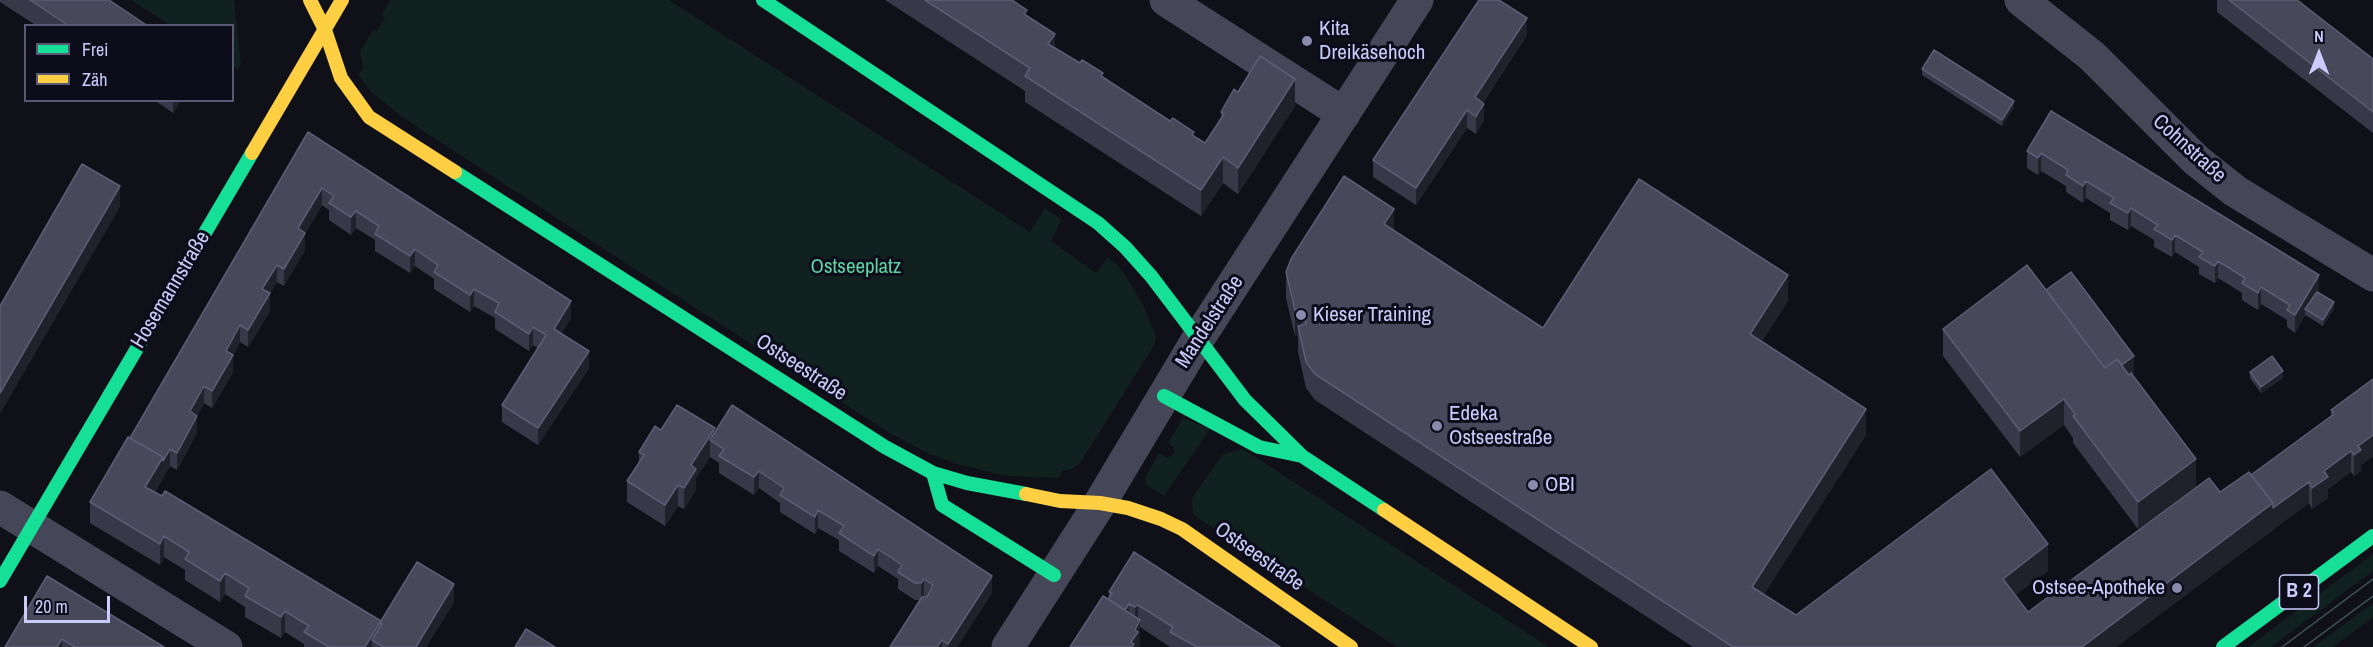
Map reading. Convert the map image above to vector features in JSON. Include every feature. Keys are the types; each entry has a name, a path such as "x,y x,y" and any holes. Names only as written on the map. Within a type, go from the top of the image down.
{"main road":[{"name":"Ostseestraße","path":"310,0 325,30 341,78 369,117 885,447 933,473 967,483 1060,501 1128,507 1182,529 1351,647"},
{"name":"Hosemannstraße","path":"0,581 342,0"},
{"path":"763,0 1098,223 1125,247 1151,276 1245,400 1302,456 1591,647"},
{"path":"1164,396 1259,447 1302,456"},
{"path":"933,473 942,505 1054,575"},
{"name":"B 2","path":"2223,647 2373,536"}],"street":[{"path":"1166,0 1344,114"},
{"name":"Mandelstraße","path":"1008,647 1100,503 1198,339 1417,0"},
{"name":"Cohnstraße","path":"2021,0 2092,56 2196,160 2235,191 2373,275"},
{"path":"0,507 226,647"}],"green space":[{"path":"131,0 234,0 241,64 238,70 234,67 234,24 168,24"},
{"name":"Ostseeplatz","path":"390,0 669,0 1030,232 1045,208 1062,220 1051,241 1096,273 1108,257 1117,265 1143,305 1156,336 1155,344 1080,463 1072,469 1062,471 1059,478 1006,476 957,464 929,454 888,432 610,253 405,119 371,92 358,75 363,68 360,51 373,30 377,31 385,18 381,16"},
{"path":"1183,418 1210,429 1164,496 1146,485 1145,478 1159,453 1168,458 1175,453 1174,448 1168,443"},
{"path":"1243,449 1549,647 1397,647 1193,515 1192,498 1223,454"},
{"path":"2373,554 2373,571 2271,647 2248,647"},
{"path":"2373,603 2373,617 2333,647 2313,647"}],"building":[{"path":"30,0 109,0 145,24 66,24"},
{"path":"925,0 1012,0 1027,10 1024,14 1055,34 1048,44 1080,63 1082,60 1103,73 1101,76 1170,121 1173,118 1194,132 1192,135 1205,143 1224,114 1221,112 1234,89 1238,92 1260,56 1295,79 1238,168 1223,157 1201,190 1025,76 1030,68"},
{"path":"1479,0 1499,0 1527,18 1475,97 1484,104 1476,117 1467,110 1416,188 1373,160"},
{"path":"2229,0 2297,0 2373,59 2373,112"},
{"path":"1934,50 2014,101 2002,120 1922,69"},
{"path":"2051,111 2319,275 2295,315 2287,310 2290,305 2261,287 2258,293 2242,283 2245,278 2218,261 2215,266 2199,257 2203,252 2175,235 2172,240 2154,229 2158,225 2131,208 2128,213 2110,203 2114,198 2086,181 2083,186 2066,175 2068,170 2041,153 2038,158 2027,151"},
{"path":"308,132 571,301 554,329 589,351 538,428 502,405 546,335 533,327 529,334 495,312 499,303 474,289 470,295 434,272 438,265 415,249 410,256 375,234 379,226 356,211 351,217 329,203 334,196 322,188 298,228 305,233 284,269 277,265 262,289 270,293 248,330 240,325 226,351 233,355 212,391 204,386 190,411 197,416 177,453 170,449 163,461 163,457 130,438"},
{"path":"82,164 120,186 0,393 0,306"},
{"path":"1344,176 1394,209 1384,224 1543,328 1639,179 1788,275 1750,334 1866,409 1752,587 1796,615 1991,469 2048,544 2003,579 2028,612 2209,478 2220,492 2249,472 2273,503 2082,647 1733,647 1315,374 1306,362 1298,326 1306,324 1302,308 1295,310 1286,272 1291,259"},
{"path":"2027,265 2105,368 2117,359 2129,375 2131,373 2196,459 2138,502 2073,416 2075,414 2064,399 2020,431 1943,329"},
{"path":"2071,272 2134,356 2122,365 2117,359 2105,368 2046,290"},
{"path":"2317,292 2334,302 2323,320 2305,309"},
{"path":"2272,356 2283,371 2261,387 2250,372"},
{"path":"2373,379 2373,435 2358,446 2361,450 2354,455 2351,451 2324,471 2328,477 2312,488 2309,482 2273,508 2273,503 2251,475 2334,414 2331,410"},
{"path":"677,405 715,428 691,465 696,469 684,488 678,485 665,505 627,481 644,455 639,452 655,426 661,430"},
{"path":"732,405 992,576 948,644 942,640 937,647 890,647 922,597 927,597 933,585 924,579 921,583 915,583 898,572 902,565 878,549 874,556 839,533 844,526 818,510 815,517 780,495 784,488 759,471 754,477 719,456 724,449 710,440"},
{"path":"128,437 163,457 145,487 162,496 165,491 381,621 365,647 329,647 304,632 309,626 285,611 281,617 245,596 249,588 225,573 220,581 185,559 189,552 164,536 160,544 90,502"},
{"path":"1134,552 1280,647 1197,647 1170,632 1173,627 1138,605 1135,607 1129,604 1125,610 1108,599 1112,593 1109,592"},
{"path":"417,562 454,584 416,647 383,647 372,640"},
{"path":"47,576 164,647 75,647 62,639 57,647 5,647"},
{"path":"1103,596 1140,620 1135,630 1138,632 1131,642 1134,644 1132,647 1070,647"},
{"path":"526,629 555,647 515,647"}],"tram line":[{"path":"2282,647 2373,579"},
{"path":"2304,647 2373,596"}],"traffic: fast":[{"path":"763,0 1098,223 1125,247 1151,276 1245,400 1302,456 1384,510"},
{"path":"0,581 252,153"},
{"path":"455,172 885,447 933,473 967,483 1026,494"},
{"path":"1164,396 1259,447 1302,456"},
{"path":"933,473 942,505 1054,575"},
{"path":"2223,647 2373,536"}],"traffic: slow":[{"path":"310,0 325,30 341,78 369,117 455,172"},
{"path":"252,153 342,0"},
{"path":"1026,494 1060,501 1100,503 1128,508 1161,519 1182,529 1351,647"},
{"path":"1384,510 1591,647"}],"place":[{"name":"Kita Dreikäsehoch","path":"1307,41"},
{"name":"Kieser Training","path":"1301,315"},
{"name":"Edeka Ostseestraße","path":"1437,426"},
{"name":"OBI","path":"1533,485"},
{"name":"Ostsee-Apotheke","path":"2177,588"}]}
